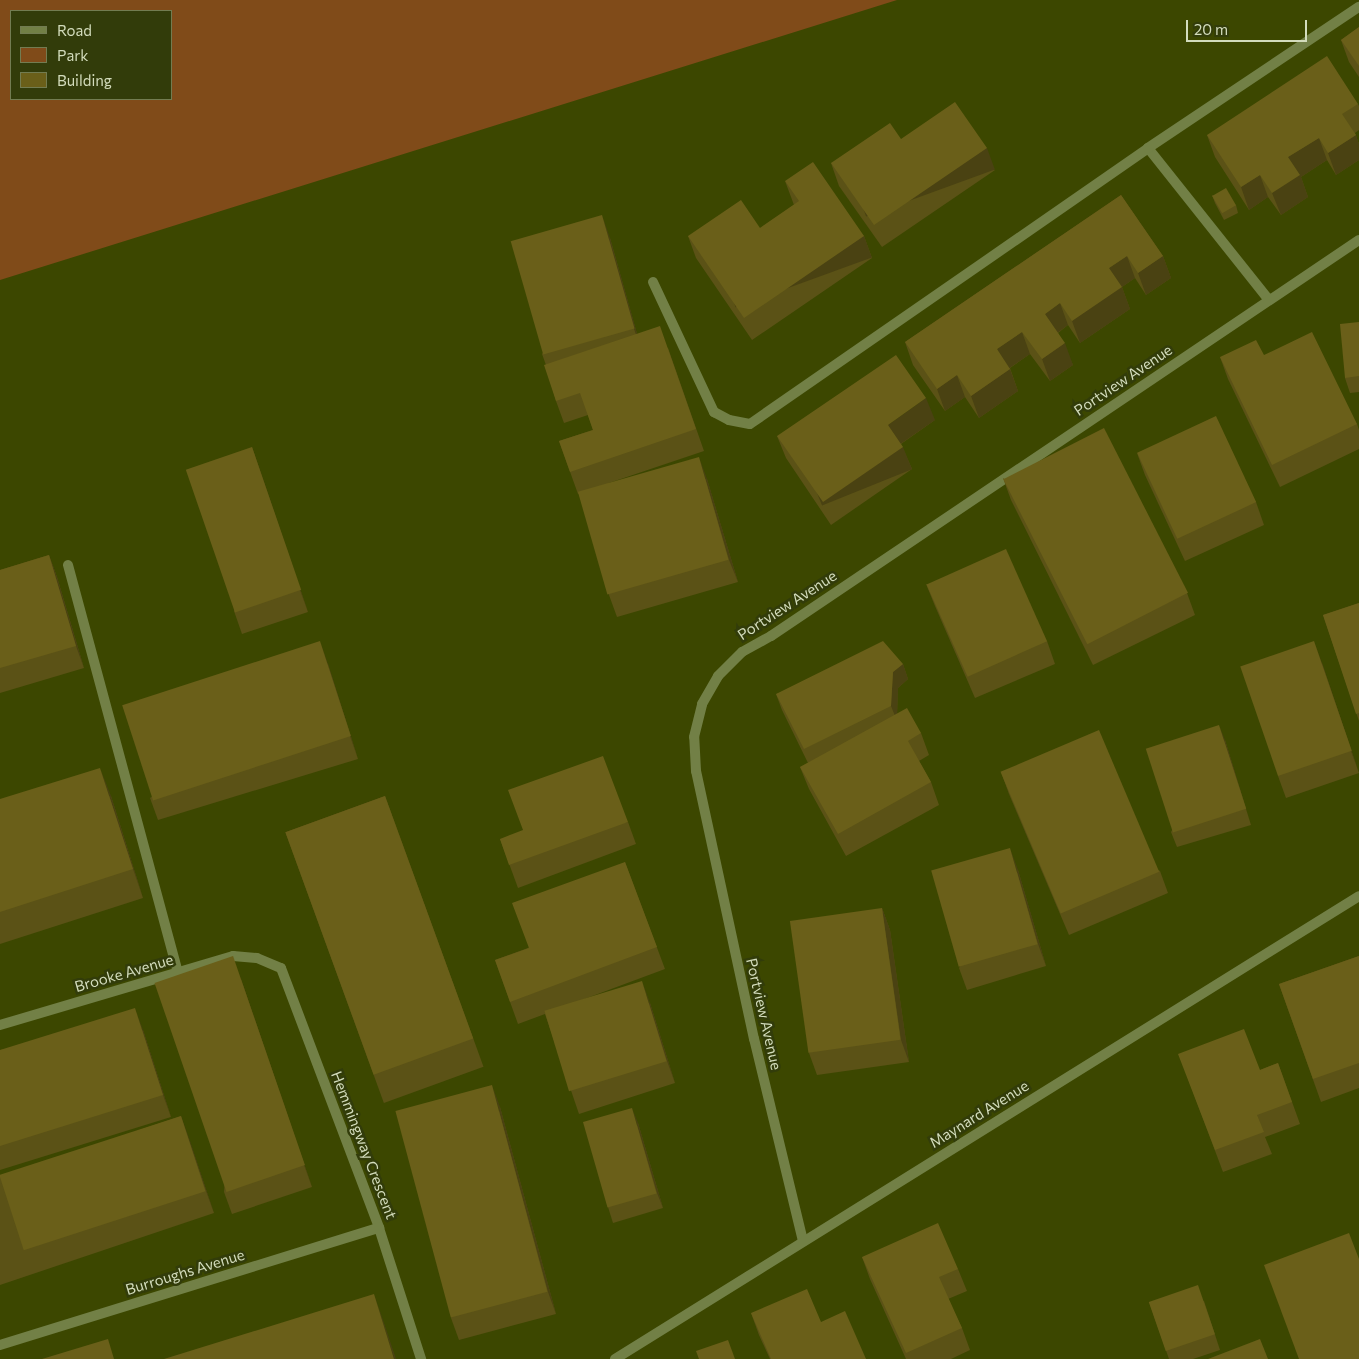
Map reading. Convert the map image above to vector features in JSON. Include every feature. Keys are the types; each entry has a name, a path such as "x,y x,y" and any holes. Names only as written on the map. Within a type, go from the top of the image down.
{"street":[{"path":"653,282 714,412 729,420 750,424 1148,148 1359,7"},
{"path":"1148,148 1269,300"},
{"name":"Portview Avenue","path":"803,1241 754,1039 696,771 694,737 702,704 718,676 742,652 780,631 1359,240"},
{"path":"68,565 178,972"},
{"name":"Maynard Avenue","path":"615,1359 1359,896"},
{"name":"Brooke Avenue","path":"0,1025 233,956 256,958"},
{"name":"Hemmingway Crescent","path":"256,958 281,968 379,1228 421,1359"},
{"name":"Burroughs Avenue","path":"0,1345 379,1228"}],"green space":[{"path":"0,0 897,0 0,280"}],"building":[{"path":"1359,27 1359,66 1341,40"},
{"path":"1327,56 1358,104 1342,114 1356,135 1328,153 1319,138 1288,157 1300,175 1272,193 1260,175 1241,187 1207,135"},
{"path":"955,102 987,148 874,225 831,163 890,123 901,139"},
{"path":"813,162 864,236 744,318 688,236 741,200 760,228 799,201 785,181"},
{"path":"1226,188 1236,205 1222,213 1212,196"},
{"path":"1121,195 1163,256 1138,273 1127,256 1109,268 1122,287 1072,321 1060,303 1045,314 1065,343 1042,359 1022,332 997,349 1010,369 971,396 957,375 937,389 905,342"},
{"path":"602,215 635,328 543,355 511,241"},
{"path":"1359,322 1359,376 1345,378 1340,324"},
{"path":"660,326 696,429 570,472 559,441 593,430 580,393 556,401 544,365"},
{"path":"1312,332 1357,424 1272,465 1220,357 1256,340 1264,355"},
{"path":"896,355 926,398 888,425 903,447 823,502 777,436"},
{"path":"1216,416 1256,502 1177,539 1137,453"},
{"path":"1104,428 1188,593 1087,644 1003,479"},
{"path":"252,447 301,590 235,613 186,470"},
{"path":"699,457 728,560 607,595 578,492"},
{"path":"1006,549 1047,641 968,677 927,584"},
{"path":"49,555 76,646 0,668 0,570"},
{"path":"1359,603 1359,713 1356,714 1323,615"},
{"path":"320,641 351,736 153,800 122,705"},
{"path":"883,641 903,664 893,672 891,706 804,749 776,694"},
{"path":"1314,641 1352,751 1278,776 1240,666"},
{"path":"907,708 921,733 908,741 931,782 838,834 800,767"},
{"path":"1219,725 1246,809 1173,832 1146,749"},
{"path":"1099,730 1159,872 1061,914 1001,772"},
{"path":"603,756 628,822 509,865 500,839 523,830 508,790"},
{"path":"100,768 133,869 0,912 0,799"},
{"path":"385,796 473,1038 374,1075 285,832"},
{"path":"1010,848 1038,944 959,967 931,871"},
{"path":"625,862 657,947 510,1002 495,960 529,948 512,903"},
{"path":"882,908 901,1040 808,1053 790,921"},
{"path":"233,956 305,1165 226,1192 155,983"},
{"path":"1359,956 1359,1063 1313,1079 1279,984"},
{"path":"642,981 667,1061 569,1091 544,1011"},
{"path":"135,1008 163,1095 0,1146 0,1050"},
{"path":"1244,1029 1260,1070 1278,1063 1292,1102 1257,1115 1264,1132 1215,1150 1178,1054"},
{"path":"492,1085 547,1292 451,1318 395,1111"},
{"path":"632,1108 657,1194 608,1208 583,1122"},
{"path":"181,1116 205,1191 24,1250 0,1175"},
{"path":"938,1223 958,1269 939,1277 962,1328 906,1353 862,1257"},
{"path":"1349,1233 1359,1259 1359,1359 1299,1359 1264,1265"},
{"path":"1198,1285 1215,1334 1166,1351 1149,1302"},
{"path":"807,1289 821,1322 845,1311 866,1359 771,1359 751,1313"},
{"path":"374,1294 394,1359 164,1359"},
{"path":"108,1339 114,1359 42,1359"},
{"path":"1260,1339 1268,1359 1208,1359"},
{"path":"728,1340 735,1359 699,1359 696,1351"}]}
